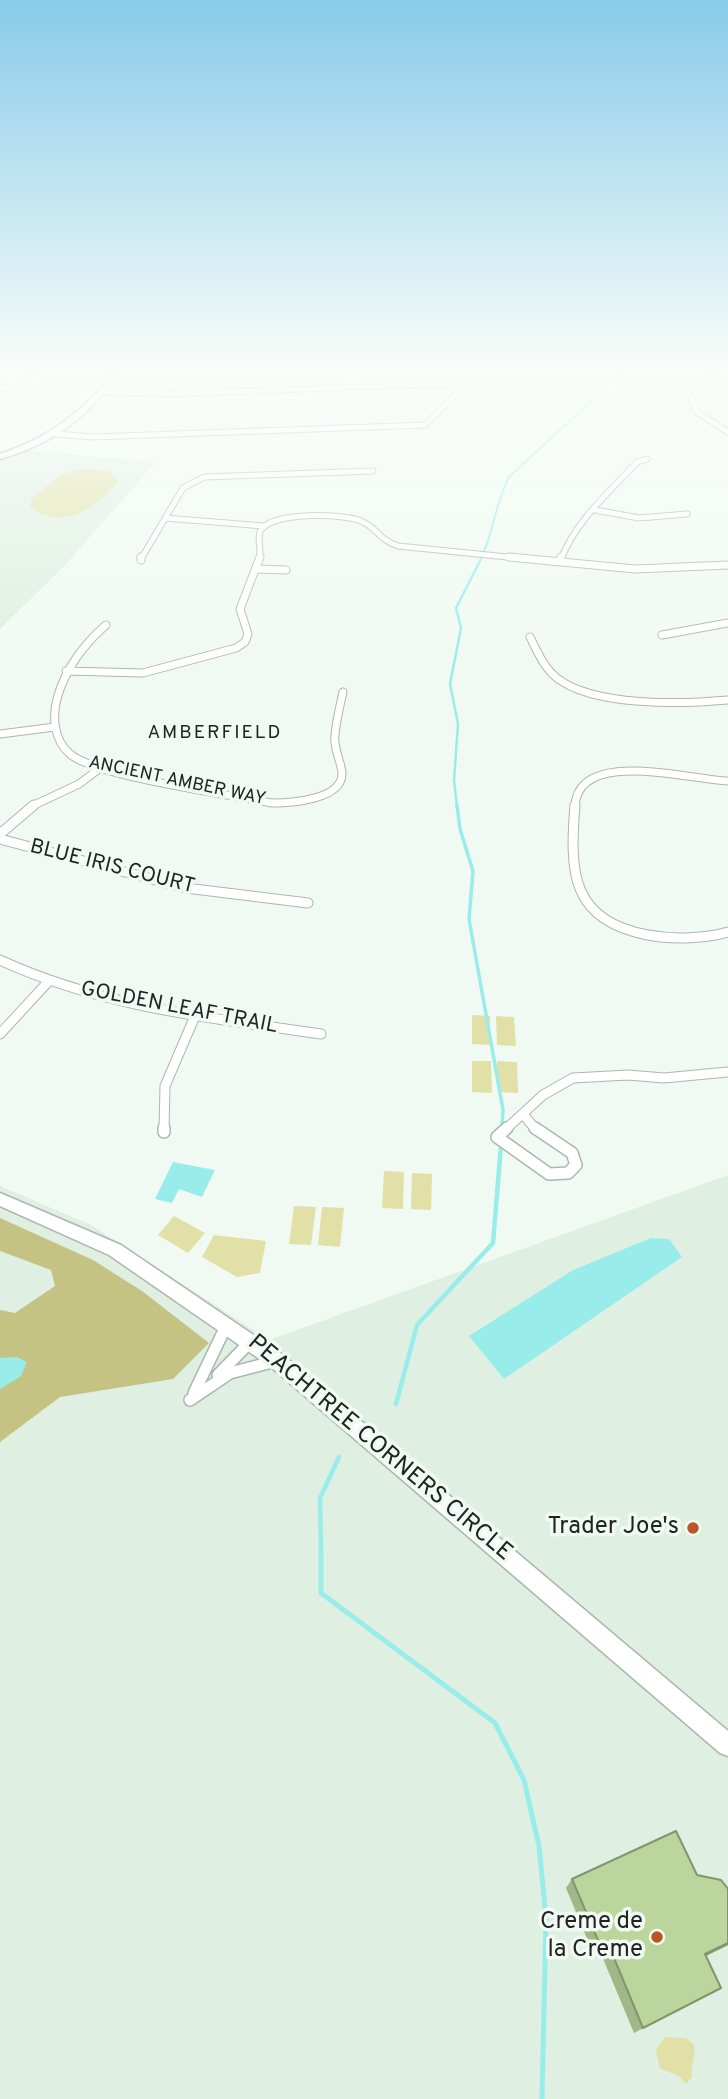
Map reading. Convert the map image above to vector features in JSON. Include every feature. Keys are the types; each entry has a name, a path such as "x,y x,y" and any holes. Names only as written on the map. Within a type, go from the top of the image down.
{"street":[{"path":"560,560 565,544 635,465"},
{"path":"141,560 141,555 183,488 204,477 373,471"},
{"path":"595,510 639,518 688,514"},
{"path":"165,518 264,526 280,518 340,515 364,522 383,541 398,546 635,569 728,565"},
{"path":"66,671 131,674 212,656 245,642 247,627 240,609 257,569 261,553 260,533 264,526"},
{"path":"257,569 286,570"},
{"path":"662,635 728,623"},
{"path":"0,734 55,727 66,671 84,643 106,625"},
{"path":"530,636 557,678 577,688 683,703 728,700"},
{"name":"ANCIENT AMBER WAY","path":"55,727 65,751 99,769 272,803 310,800 332,789 342,775 334,738 343,692"},
{"path":"0,836 27,808 79,784 99,769"},
{"path":"728,781 618,771 585,781 576,793 576,873 580,891 591,904 622,926 659,938 682,940 728,932"},
{"name":"BLUE IRIS COURT","path":"0,836 156,883 217,894 289,897 309,902"},
{"name":"GOLDEN LEAF TRAIL","path":"0,960 48,982 195,1016 321,1034"},
{"path":"0,1034 48,982"},
{"path":"164,1132 166,1086 195,1016"},
{"path":"523,1114 540,1134 572,1153 576,1165 568,1173 549,1174 497,1137 542,1096 573,1078 628,1075 664,1078 728,1072"},
{"name":"PEACHTREE CORNERS CIRCLE","path":"0,1199 115,1250 251,1341 728,1745"},
{"path":"227,1324 211,1363 190,1400 251,1341"},
{"path":"215,1378 254,1364 277,1361"}],"shaded area":[{"path":"0,465 153,465 66,564 0,629"},
{"path":"88,469 109,471 118,480 101,500 91,507 66,517 53,517 30,507 31,500 56,478"},
{"path":"472,1015 490,1016 490,1045 472,1044"},
{"path":"496,1016 514,1017 516,1046 497,1045"},
{"path":"472,1061 491,1061 492,1093 472,1092"},
{"path":"497,1061 517,1062 518,1093 498,1092"},
{"path":"384,1171 404,1172 403,1209 382,1208"},
{"path":"412,1173 432,1174 431,1210 411,1209"},
{"path":"728,1175 728,2099 0,2099 0,1186 91,1225 269,1340"},
{"path":"294,1206 316,1207 311,1245 289,1244"},
{"path":"322,1207 344,1208 340,1247 318,1245"},
{"path":"174,1216 205,1233 188,1253 158,1235"},
{"path":"0,1218 93,1260 142,1291 209,1343 173,1379 60,1397 0,1442 0,1310 15,1313 55,1286 51,1270 0,1251"},
{"path":"214,1235 266,1241 260,1273 237,1277 202,1257"},
{"path":"665,2037 686,2038 694,2045 692,2077 686,2084 680,2077 660,2068 656,2050"}],"water":[{"path":"173,1162 215,1170 202,1197 179,1189 172,1203 155,1199"},
{"path":"651,1238 669,1239 682,1257 504,1379 469,1336 573,1270"},
{"path":"17,1357 27,1362 21,1376 0,1389 0,1358"}],"building":[{"name":"Creme de la Creme","path":"676,1831 697,1875 721,1880 728,1889 728,1943 705,1954 721,1988 643,2028 607,1941 600,1945 572,1879"}],"waterway":[{"path":"481,559 509,477 522,465"},
{"path":"457,807 454,780 458,724 450,684 461,628 456,608 481,559"},
{"path":"457,805 460,829 473,871 469,919 503,1110 502,1127"},
{"path":"396,1404 417,1325 493,1243 501,1145"},
{"path":"321,1551 320,1498 339,1457"},
{"path":"321,1551 321,1593 495,1723 524,1780 539,1846 546,1918 542,2099"}],"place":[{"name":"Trader Joe's","path":"693,1528"},
{"name":"Creme de la Creme","path":"657,1937"}],"district":[{"name":"AMBERFIELD","path":"215,734"}]}
